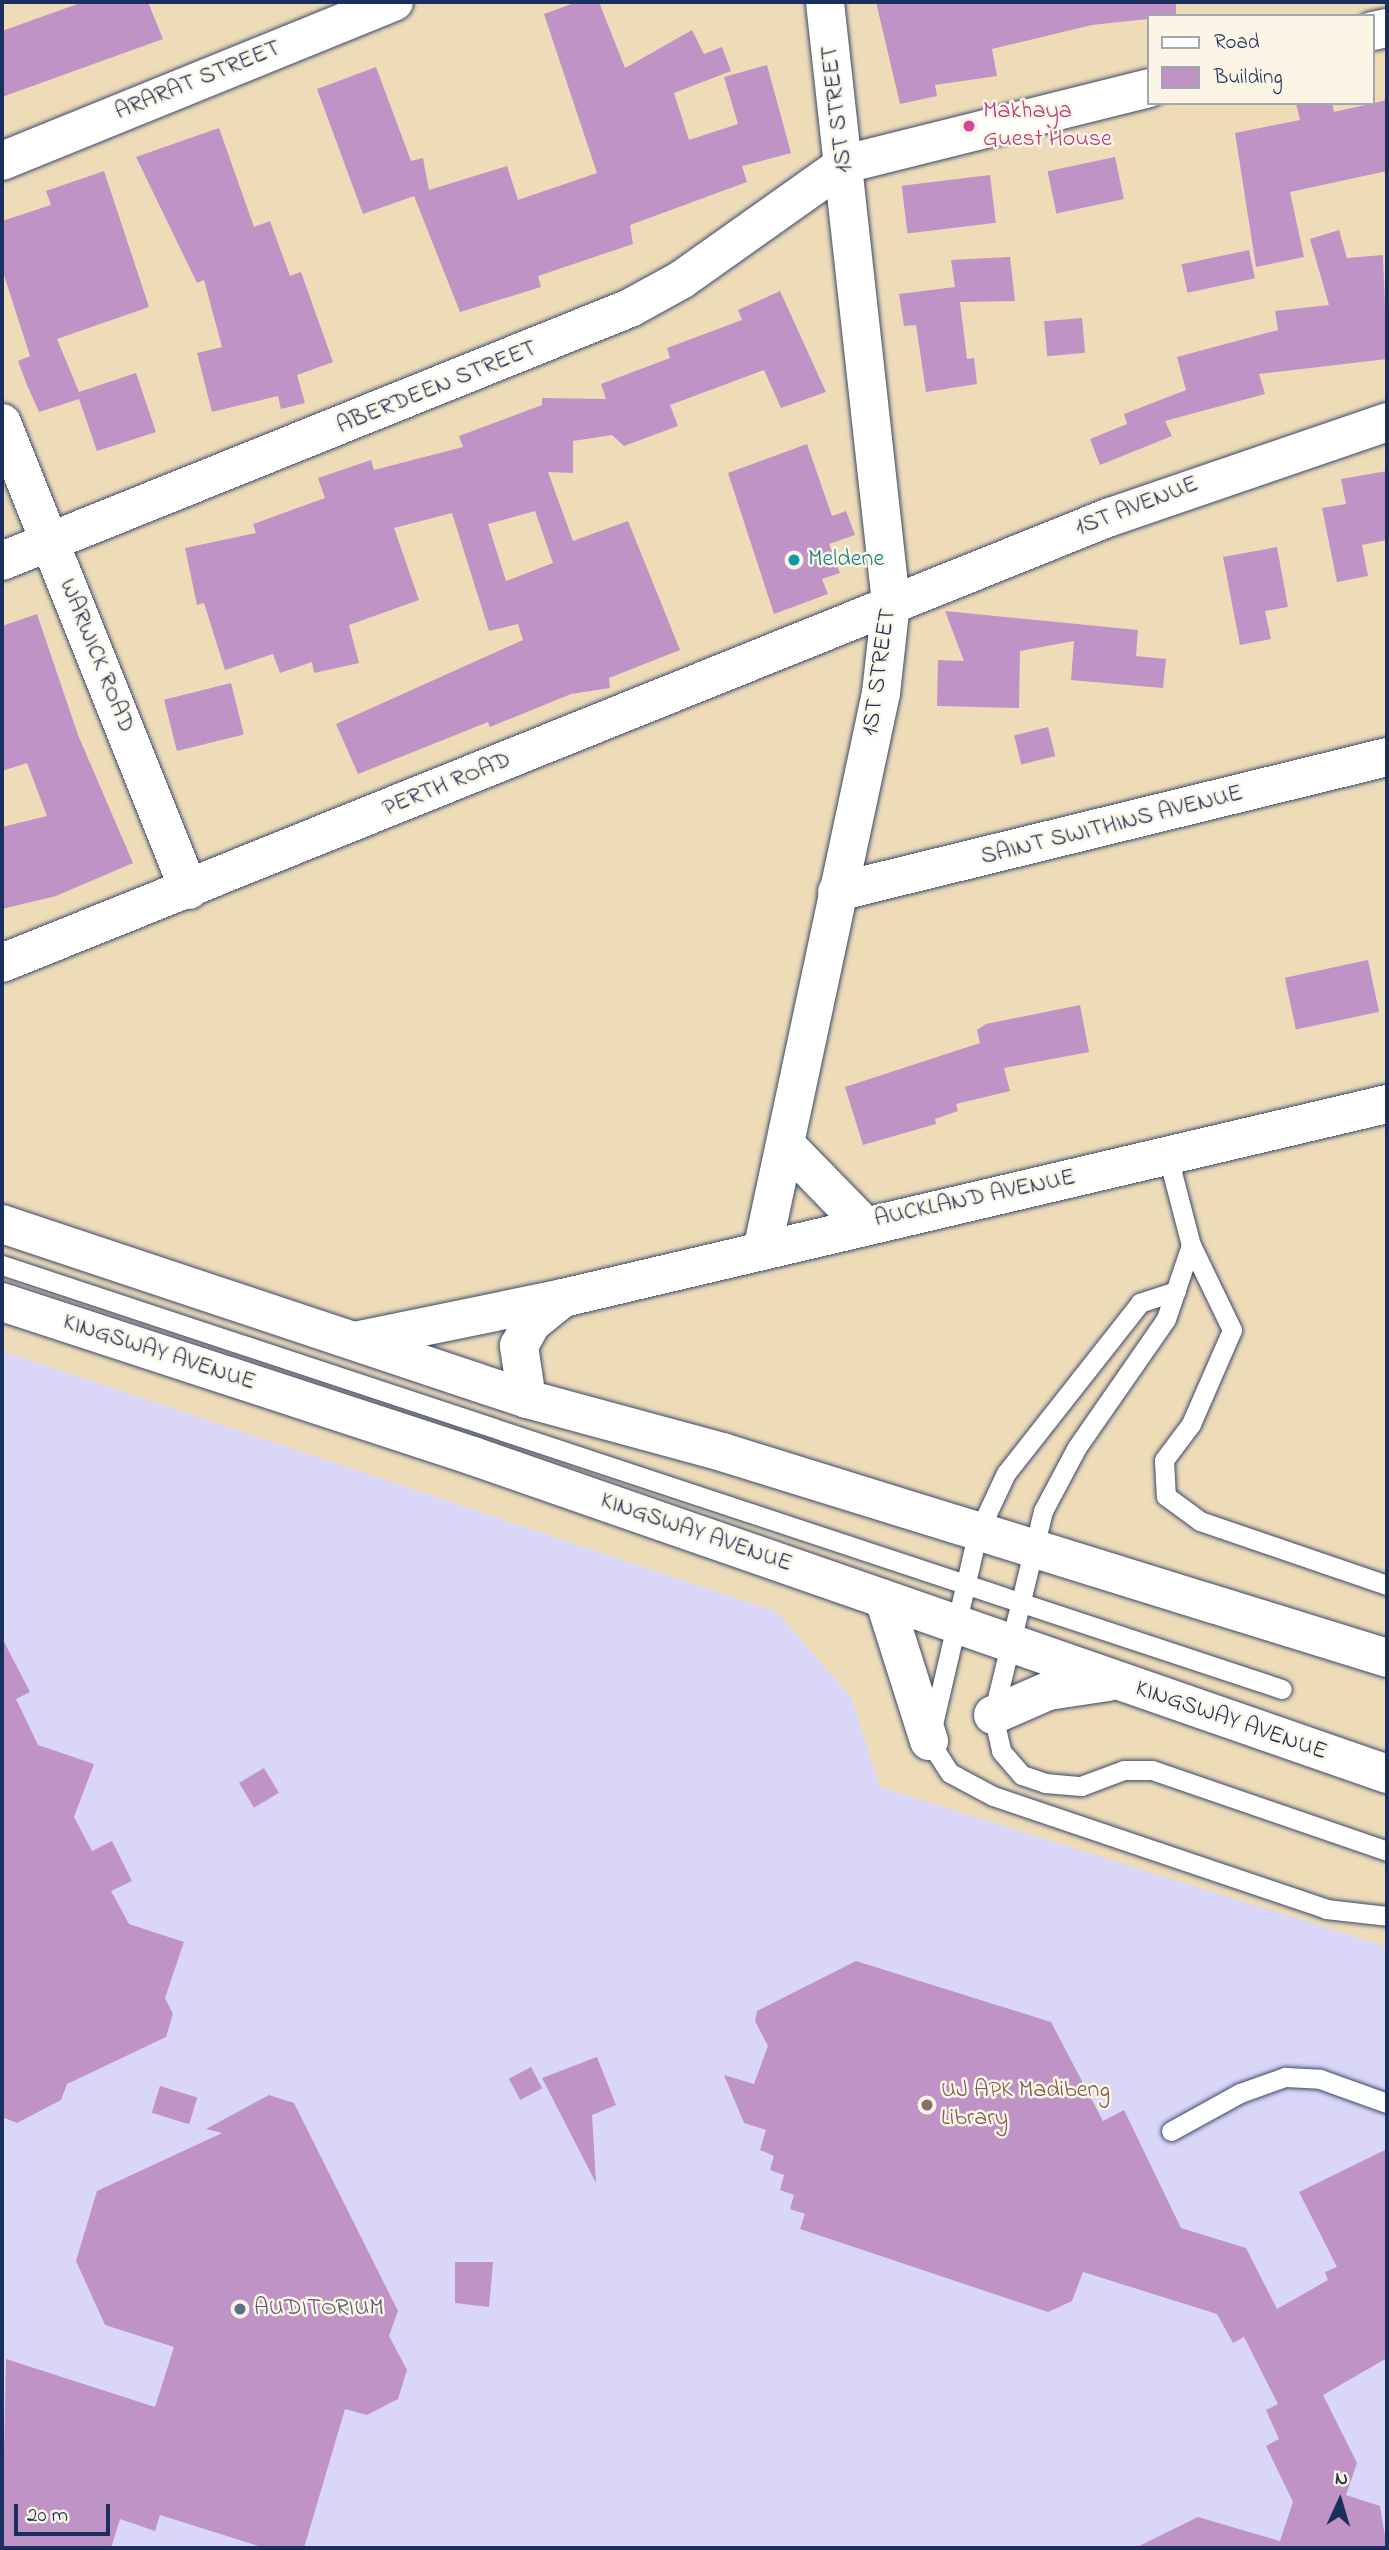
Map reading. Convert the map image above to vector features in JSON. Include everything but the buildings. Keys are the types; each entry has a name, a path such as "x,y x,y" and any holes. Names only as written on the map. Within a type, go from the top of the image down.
{"street":[{"name":"ARARAT STREET","path":"2,161 394,2"},
{"name":"1ST STREET","path":"762,1251 881,693 891,603 845,164 825,2"},
{"path":"845,164 1148,88"},
{"name":"ABERDEEN STREET","path":"2,561 630,308 681,280 845,164"},
{"name":"1ST AVENUE","path":"891,603 1234,471 1387,422"},
{"name":"WARWICK ROAD","path":"2,423 189,890"},
{"name":"PERTH ROAD","path":"2,963 189,890 891,603"},
{"name":"SAINT SWITHINS AVENUE","path":"837,892 1387,757"},
{"name":"AUCKLAND AVENUE","path":"359,1340 564,1298 863,1224 1168,1157 1387,1104"},
{"path":"786,1145 863,1224"},
{"path":"2,1224 359,1340 527,1399 722,1452 977,1535 1387,1658"},
{"name":"AUCKLAND AVENUE","path":"527,1399 519,1346 532,1323 564,1298"},
{"name":"KINGSWAY AVENUE","path":"2,1302 884,1599 1387,1774"},
{"path":"884,1599 929,1741"},
{"path":"993,1715 1048,1691 1114,1681"}],"lane":[{"path":"1168,1157 1191,1245 1232,1330 1191,1424 1164,1460 1166,1496 1200,1521 1387,1585"},
{"path":"1191,1245 1176,1291 1155,1337 1056,1483 1033,1552 993,1715 1001,1751 1022,1775 1065,1787 1124,1770 1152,1770 1387,1851"},
{"path":"2,1265 965,1581 1282,1689"},
{"path":"1176,1291 1140,1303 1091,1360 1006,1473 977,1535 929,1741 950,1773 993,1796 1326,1909 1387,1916"},
{"path":"1171,2131 1240,2093 1285,2077 1320,2079 1387,2102"}],"shaded area":[{"path":"2,1351 777,1612 851,1697 880,1787 1387,1947 1387,2548 2,2548"}],"place":[{"name":"Makhaya Guest House","path":"969,126"},
{"name":"Meldene","path":"794,560"},
{"name":"UJ APK Madibeng Library","path":"927,2105"},
{"name":"AUDITORIUM","path":"240,2309"}]}
